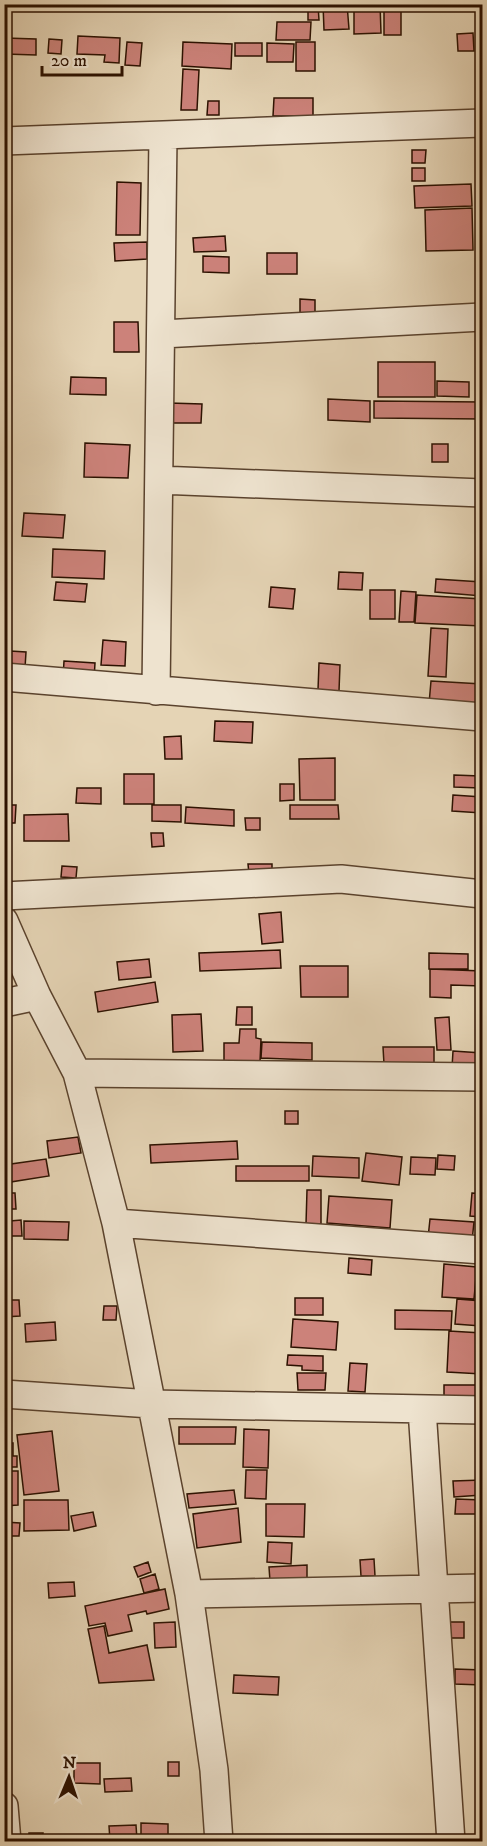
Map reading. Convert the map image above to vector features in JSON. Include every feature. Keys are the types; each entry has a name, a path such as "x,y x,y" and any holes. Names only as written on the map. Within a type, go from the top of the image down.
{"street":[{"path":"4,141 483,123"},
{"path":"156,691 163,136"},
{"path":"162,334 483,317"},
{"path":"159,480 483,493"},
{"path":"4,677 483,717"},
{"path":"4,896 341,879 483,894"},
{"path":"4,921 37,996 77,1073 116,1223 189,1594 214,1770 219,1842"},
{"path":"4,1004 37,996"},
{"path":"77,1073 483,1077"},
{"path":"116,1223 483,1250"},
{"path":"4,1394 151,1404 483,1410"},
{"path":"422,1409 451,1842"},
{"path":"189,1594 483,1588"},
{"path":"4,1806 7,1842"}],"building":[{"path":"323,4 347,4 349,29 324,30"},
{"path":"354,4 380,4 381,33 354,34"},
{"path":"384,4 401,4 401,35 384,35"},
{"path":"308,5 318,5 319,20 308,20"},
{"path":"277,22 311,22 310,40 276,40"},
{"path":"473,33 474,51 458,51 457,34"},
{"path":"78,36 120,38 119,63 104,62 105,55 77,54"},
{"path":"5,38 36,39 36,55 5,54"},
{"path":"49,39 62,40 61,54 48,53"},
{"path":"127,42 142,43 140,66 125,65"},
{"path":"183,42 232,44 231,69 182,66"},
{"path":"296,42 315,42 315,71 296,71"},
{"path":"235,43 262,43 262,56 235,56"},
{"path":"267,43 294,44 293,62 267,62"},
{"path":"183,69 199,70 197,110 181,110"},
{"path":"274,98 313,98 313,116 273,116"},
{"path":"208,101 219,101 219,115 207,115"},
{"path":"412,150 426,150 425,163 412,163"},
{"path":"412,168 425,168 425,181 412,181"},
{"path":"117,182 141,183 140,235 116,235"},
{"path":"471,184 472,206 415,208 414,186"},
{"path":"472,208 473,250 426,251 425,210"},
{"path":"225,236 226,251 194,252 193,238"},
{"path":"147,242 147,259 115,261 114,243"},
{"path":"267,253 297,253 297,274 267,274"},
{"path":"203,256 229,257 229,273 203,272"},
{"path":"300,299 315,300 315,318 300,317"},
{"path":"114,322 138,322 139,352 114,352"},
{"path":"378,362 435,362 435,397 378,397"},
{"path":"71,377 106,378 106,395 70,394"},
{"path":"437,381 469,382 469,397 437,396"},
{"path":"328,399 370,401 370,422 328,420"},
{"path":"374,401 482,402 482,419 374,418"},
{"path":"169,403 202,404 201,423 169,423"},
{"path":"85,443 130,445 128,478 84,477"},
{"path":"432,444 448,444 448,462 432,462"},
{"path":"24,513 65,515 63,538 22,536"},
{"path":"53,549 105,551 104,579 52,577"},
{"path":"339,572 363,573 362,590 338,589"},
{"path":"436,579 482,582 482,596 435,592"},
{"path":"56,582 87,584 85,602 54,600"},
{"path":"271,587 295,589 293,609 269,607"},
{"path":"370,590 395,590 395,619 370,619"},
{"path":"401,591 416,592 414,622 399,622"},
{"path":"417,595 482,599 482,626 415,623"},
{"path":"431,628 448,629 446,677 428,676"},
{"path":"103,640 126,642 125,666 101,665"},
{"path":"10,651 26,652 25,668 9,667"},
{"path":"64,661 95,663 94,680 63,678"},
{"path":"319,663 340,665 339,691 318,690"},
{"path":"431,681 482,684 482,708 429,704"},
{"path":"215,721 253,722 252,743 214,741"},
{"path":"181,736 182,759 165,759 164,737"},
{"path":"335,758 335,800 300,800 299,759"},
{"path":"124,774 154,774 154,804 124,804"},
{"path":"454,775 480,776 480,788 454,787"},
{"path":"280,784 294,784 294,800 280,801"},
{"path":"77,788 101,788 101,804 76,803"},
{"path":"453,795 482,797 482,813 452,811"},
{"path":"4,805 16,805 15,823 4,823"},
{"path":"152,805 181,805 181,822 152,821"},
{"path":"290,805 338,805 339,819 290,819"},
{"path":"186,807 234,810 234,826 185,823"},
{"path":"68,814 69,841 24,841 24,815"},
{"path":"245,818 260,818 260,830 246,830"},
{"path":"151,833 163,833 164,846 152,847"},
{"path":"248,864 272,864 272,873 249,874"},
{"path":"62,866 77,867 76,878 61,877"},
{"path":"281,912 283,942 262,944 259,914"},
{"path":"280,950 281,968 200,971 199,953"},
{"path":"429,953 468,954 468,969 429,969"},
{"path":"149,959 151,977 119,980 117,962"},
{"path":"300,966 348,966 348,997 301,997"},
{"path":"430,969 482,971 482,986 451,985 451,998 430,997"},
{"path":"155,982 158,1002 98,1012 95,992"},
{"path":"237,1007 252,1007 252,1025 236,1025"},
{"path":"201,1014 203,1051 173,1052 172,1015"},
{"path":"449,1017 451,1050 437,1050 435,1018"},
{"path":"240,1029 256,1029 256,1038 261,1039 260,1062 224,1061 224,1043 239,1043"},
{"path":"262,1042 312,1043 312,1060 261,1058"},
{"path":"383,1047 434,1047 434,1064 384,1064"},
{"path":"453,1051 482,1053 482,1069 452,1068"},
{"path":"285,1111 298,1111 298,1124 285,1124"},
{"path":"78,1137 81,1153 49,1158 47,1141"},
{"path":"237,1141 238,1159 151,1163 150,1145"},
{"path":"366,1153 402,1157 399,1185 362,1181"},
{"path":"438,1155 455,1156 454,1170 437,1169"},
{"path":"313,1156 359,1158 359,1178 312,1176"},
{"path":"411,1157 436,1158 435,1175 410,1174"},
{"path":"46,1159 49,1176 4,1183 4,1165"},
{"path":"236,1166 309,1166 309,1181 236,1181"},
{"path":"307,1190 321,1190 321,1224 306,1224"},
{"path":"6,1193 15,1193 16,1209 7,1209"},
{"path":"472,1193 482,1194 482,1217 470,1216"},
{"path":"329,1196 392,1200 390,1228 327,1223"},
{"path":"430,1219 474,1222 472,1241 428,1238"},
{"path":"21,1220 22,1236 11,1236 10,1221"},
{"path":"24,1221 69,1222 68,1240 24,1239"},
{"path":"349,1258 372,1260 371,1275 348,1273"},
{"path":"444,1264 477,1267 474,1299 442,1297"},
{"path":"295,1298 323,1298 323,1315 295,1315"},
{"path":"457,1299 482,1301 481,1326 455,1324"},
{"path":"4,1300 19,1300 20,1316 4,1317"},
{"path":"104,1306 117,1306 116,1320 103,1320"},
{"path":"395,1310 452,1311 451,1330 395,1329"},
{"path":"293,1319 338,1322 336,1350 291,1347"},
{"path":"55,1322 56,1340 26,1342 25,1324"},
{"path":"449,1331 482,1333 482,1374 447,1372"},
{"path":"288,1355 323,1356 323,1371 302,1370 302,1366 287,1365"},
{"path":"350,1363 367,1364 365,1392 348,1391"},
{"path":"297,1373 326,1373 325,1390 298,1390"},
{"path":"444,1385 482,1385 482,1400 444,1400"},
{"path":"4,1422 10,1422 10,1441 4,1441"},
{"path":"179,1427 236,1427 235,1444 179,1444"},
{"path":"244,1429 269,1430 268,1468 243,1467"},
{"path":"52,1431 59,1491 24,1495 17,1435"},
{"path":"4,1443 13,1443 13,1456 17,1456 17,1467 4,1467"},
{"path":"246,1470 267,1470 266,1499 245,1498"},
{"path":"4,1471 18,1471 18,1505 4,1506"},
{"path":"482,1480 482,1495 454,1497 453,1481"},
{"path":"234,1490 236,1504 189,1508 187,1494"},
{"path":"456,1499 482,1500 482,1514 455,1514"},
{"path":"24,1500 68,1500 69,1530 24,1531"},
{"path":"266,1504 305,1504 304,1537 266,1536"},
{"path":"238,1508 241,1542 197,1548 193,1514"},
{"path":"93,1512 96,1526 74,1531 71,1516"},
{"path":"4,1522 20,1523 19,1536 4,1536"},
{"path":"268,1542 292,1543 291,1564 267,1562"},
{"path":"374,1559 375,1576 361,1576 360,1560"},
{"path":"148,1562 151,1572 138,1577 134,1567"},
{"path":"307,1565 307,1579 270,1581 269,1567"},
{"path":"155,1574 159,1589 144,1593 140,1579"},
{"path":"74,1582 75,1596 49,1598 48,1583"},
{"path":"165,1589 169,1609 128,1615 132,1631 108,1636 105,1623 89,1626 85,1606"},
{"path":"175,1622 176,1647 155,1648 154,1623"},
{"path":"450,1622 464,1622 464,1638 450,1638"},
{"path":"104,1626 109,1653 147,1645 154,1680 99,1683 88,1629"},
{"path":"455,1669 482,1670 482,1685 455,1684"},
{"path":"234,1675 279,1677 278,1695 233,1693"},
{"path":"168,1762 179,1762 179,1776 168,1776"},
{"path":"74,1763 100,1763 100,1784 74,1783"},
{"path":"131,1778 132,1791 105,1792 104,1779"},
{"path":"141,1823 168,1824 168,1838 141,1837"},
{"path":"136,1825 137,1840 110,1841 109,1826"},
{"path":"29,1833 43,1833 42,1842 29,1842"}]}
